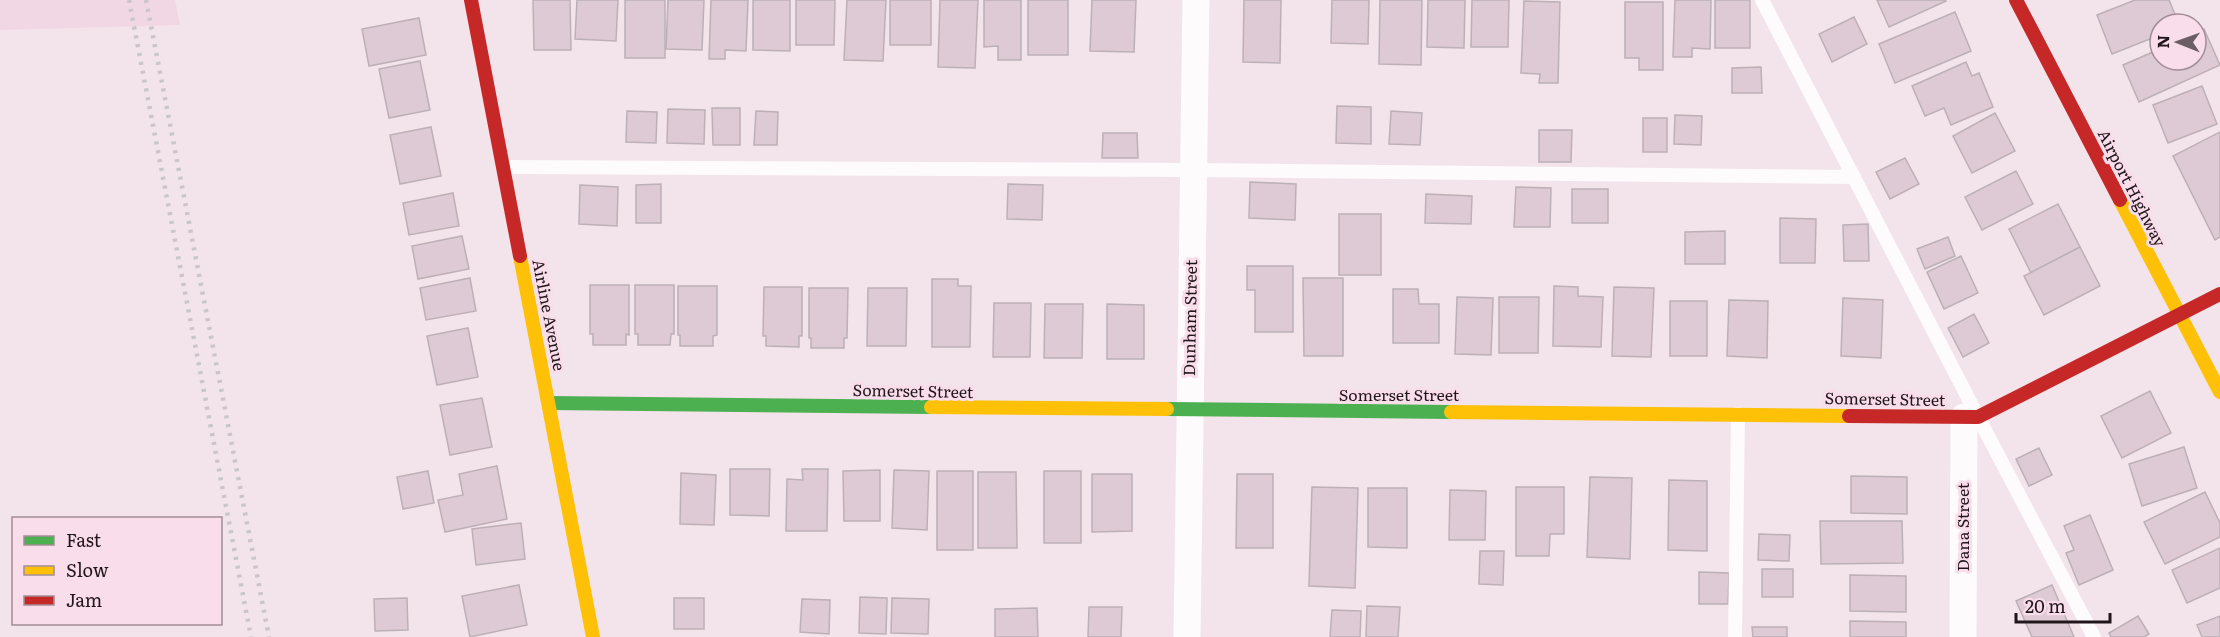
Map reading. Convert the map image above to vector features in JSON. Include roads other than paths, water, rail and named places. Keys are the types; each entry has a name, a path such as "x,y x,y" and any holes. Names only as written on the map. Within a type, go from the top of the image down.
{"street":[{"name":"Airline Avenue","path":"471,0 594,637"},
{"name":"Dunham Street","path":"1187,637 1196,0"},
{"name":"Airport Highway","path":"2016,0 2220,392"},
{"name":"Somerset Street","path":"549,404 1971,417 2220,294"},
{"name":"Dana Street","path":"1963,637 1971,417"}],"lane":[{"path":"1762,0 1854,177 1971,417 2094,637"},
{"path":"503,166 1854,177"},
{"path":"1735,637 1738,414"}],"railway":[{"path":"129,0 251,637"},
{"path":"146,0 269,637"}]}
